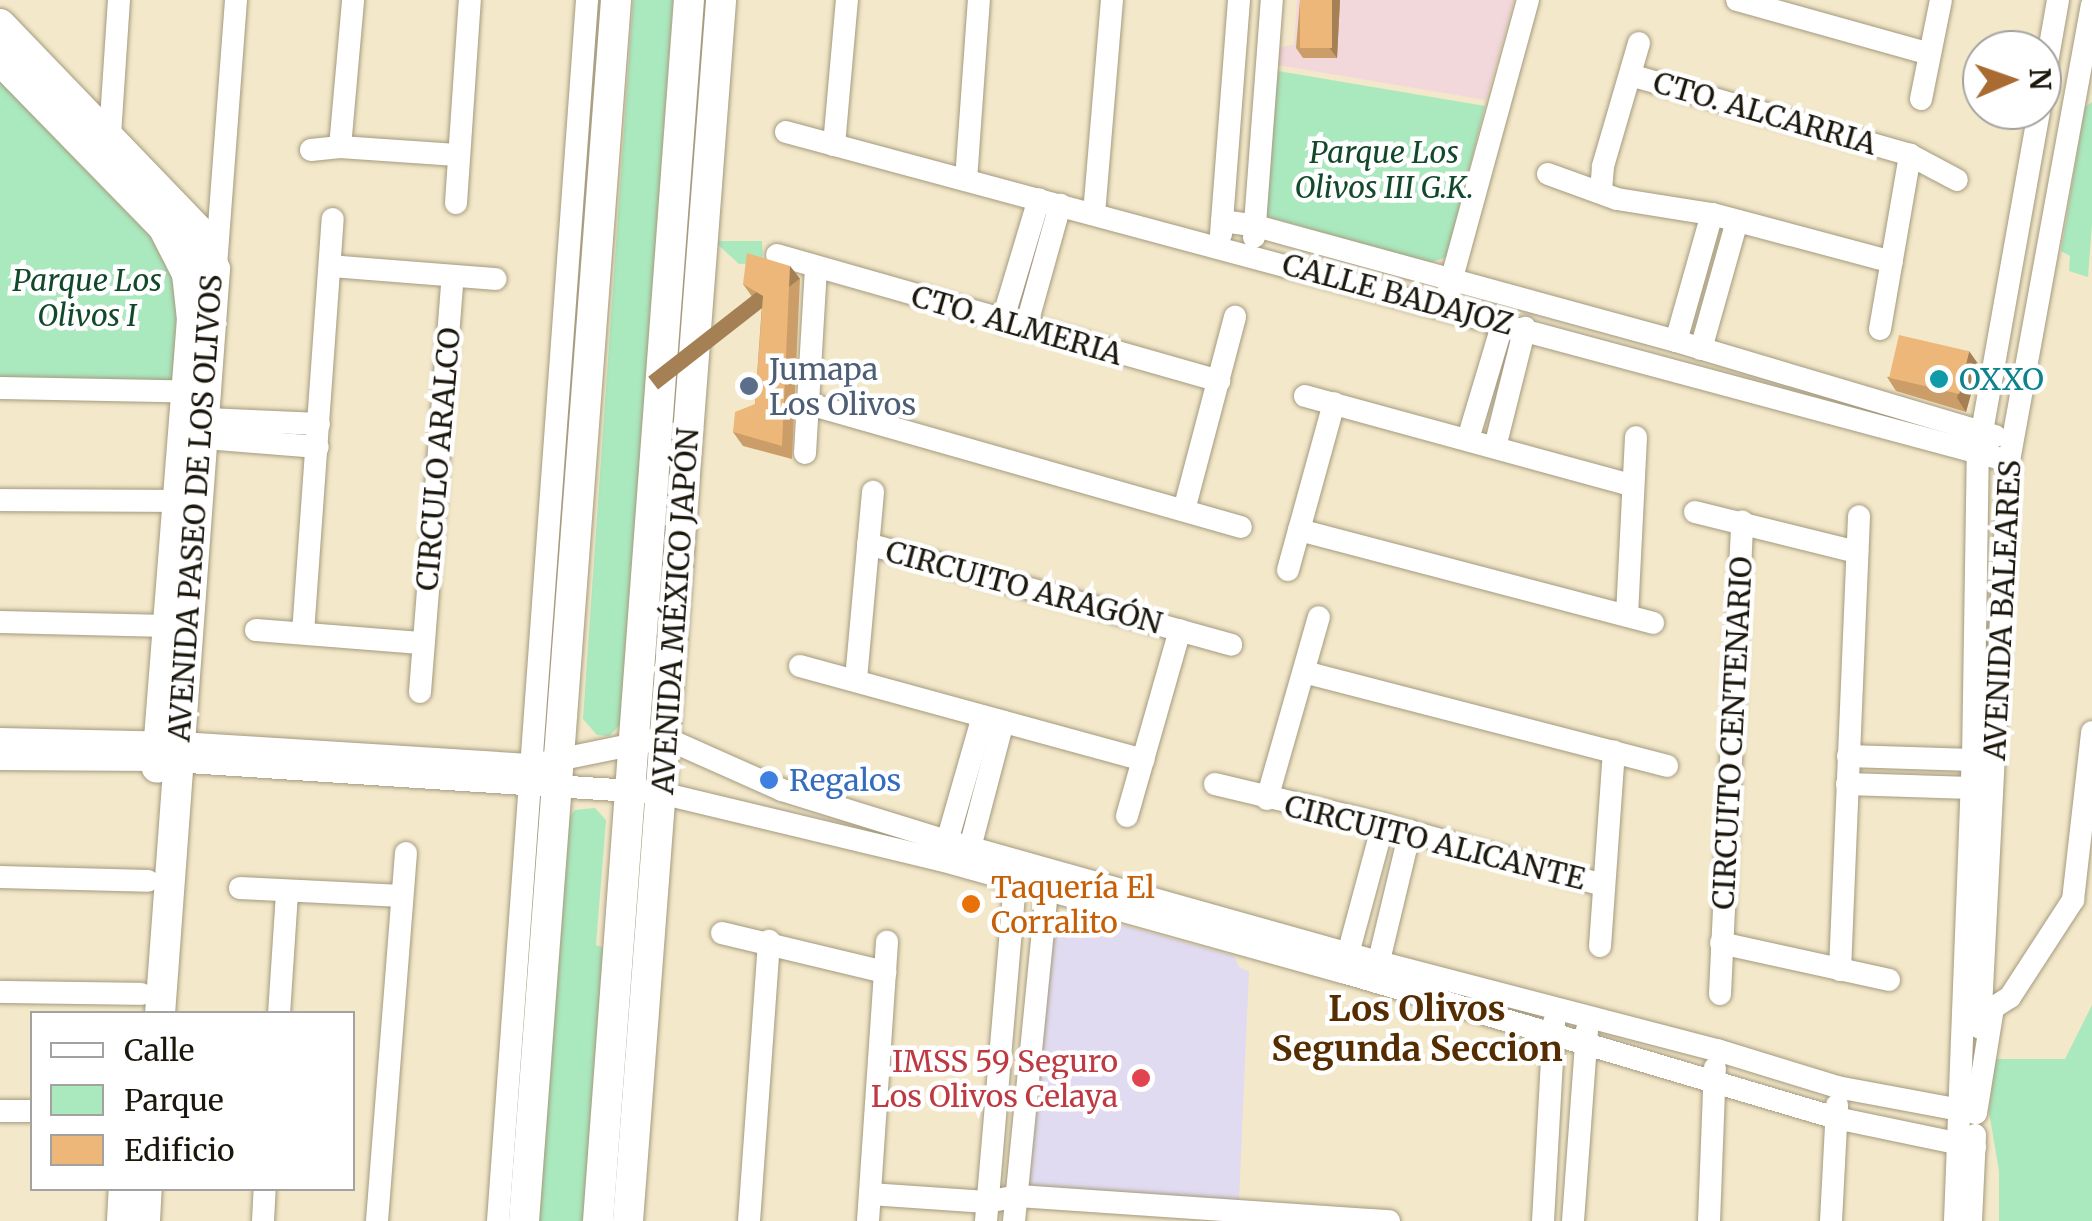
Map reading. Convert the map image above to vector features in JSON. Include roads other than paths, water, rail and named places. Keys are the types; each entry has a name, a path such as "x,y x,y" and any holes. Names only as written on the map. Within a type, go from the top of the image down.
{"street":[{"path":"110,135 119,0"},
{"path":"215,270 236,0"},
{"path":"340,146 353,0"},
{"path":"456,203 470,0"},
{"path":"524,1221 587,0"},
{"path":"498,1221 545,773 616,0"},
{"name":"AVENIDA MÉXICO JAPÓN","path":"628,1221 687,451 694,151 690,0"},
{"name":"AVENIDA MÉXICO JAPÓN","path":"598,1221 656,448 694,151 721,0"},
{"path":"834,145 847,0"},
{"path":"966,180 980,0"},
{"path":"1094,214 1112,0"},
{"path":"1220,247 1239,0"},
{"path":"1252,255 1272,0"},
{"path":"1444,306 1528,0"},
{"path":"1737,0 1930,54"},
{"path":"1922,99 1941,0"},
{"path":"2053,30 2058,0"},
{"name":"AVENIDA BALEARES","path":"1967,1111 2011,451 2092,6"},
{"name":"AVENIDA PASEO DE LOS OLIVOS","path":"0,24 197,229 215,270 146,1007"},
{"path":"1630,74 1639,43"},
{"name":"AVENIDA PASEO DE LOS OLIVOS","path":"0,60 164,228 187,274 202,410 178,501 168,626 169,752 148,881 146,1007"},
{"name":"CTO. ALCARRIA","path":"1601,190 1603,166 1630,74 1910,156 1880,329"},
{"name":"AVENIDA BALEARES","path":"1971,1221 1966,1145 1979,443 2035,130"},
{"name":"CALLE BADAJOZ","path":"786,132 1514,325 1852,406 2011,451"},
{"path":"310,150 340,146 457,155"},
{"path":"1910,156 1957,180"},
{"path":"1548,174 1618,199 1712,214 1892,262"},
{"path":"1002,322 1050,202"},
{"path":"1026,327 1050,202"},
{"path":"1676,341 1712,214"},
{"path":"304,634 333,219"},
{"name":"CALLE BADAJOZ","path":"1222,221 1256,226 1701,348 1852,406"},
{"path":"1701,348 1738,221"},
{"name":"CTO. ALMERIA","path":"776,255 1219,382"},
{"path":"330,266 495,279"},
{"path":"805,453 816,267"},
{"name":"CIRCULO ARALCO","path":"420,692 453,276"},
{"path":"1184,510 1235,317"},
{"path":"1468,438 1514,325"},
{"path":"1495,446 1514,325"},
{"path":"0,388 202,410 318,435"},
{"path":"1305,396 1633,486"},
{"path":"1288,570 1334,403"},
{"path":"809,404 1242,527"},
{"path":"1626,615 1636,438"},
{"path":"656,448 687,451"},
{"name":"CIRCUITO ARAGÓN","path":"856,679 873,492"},
{"path":"0,500 178,501"},
{"name":"CIRCUITO CENTENARIO","path":"1695,512 1857,552"},
{"path":"1840,970 1859,516"},
{"name":"CIRCUITO CENTENARIO","path":"1720,994 1742,522"},
{"path":"1299,530 1653,623"},
{"name":"CIRCUITO ARAGÓN","path":"868,544 1231,645"},
{"name":"CIRCUITO ALICANTE","path":"1267,799 1320,617"},
{"path":"0,622 168,626"},
{"path":"256,630 424,643"},
{"name":"CIRCUITO ARAGÓN","path":"1126,816 1180,630"},
{"path":"800,666 1142,760"},
{"path":"1304,672 1667,766"},
{"path":"956,854 993,719"},
{"path":"1376,971 1556,1009 1717,1050 1837,1087 1967,1111 1992,1008 2010,998 2074,900 2092,732"},
{"path":"545,773 633,743 665,738 782,790 956,854"},
{"path":"0,739 545,773 661,792 956,854 1346,961 1554,1033 1836,1118 1966,1145"},
{"path":"0,759 169,752"},
{"name":"CIRCUITO ALICANTE","path":"1600,946 1614,752"},
{"path":"1848,756 1974,760"},
{"name":"CIRCUITO ALICANTE","path":"1215,784 1410,831 1603,885"},
{"path":"1846,784 1971,788"},
{"path":"1346,961 1383,824"},
{"path":"1376,971 1410,831"},
{"path":"377,1221 406,853"},
{"path":"987,1212 1016,871"},
{"path":"0,878 148,881"},
{"path":"1014,1221 1048,881"},
{"path":"240,888 402,896"},
{"path":"279,1011 287,892"},
{"path":"722,933 769,941 885,972"},
{"path":"749,1221 769,941"},
{"path":"868,1221 887,942"},
{"name":"CIRCUITO CENTENARIO","path":"1722,943 1889,980"},
{"path":"0,992 146,1007"},
{"path":"1543,1221 1556,1009"},
{"path":"1573,1221 1588,1018"},
{"path":"1708,1221 1717,1050"},
{"path":"1831,1221 1837,1087"},
{"path":"0,1111 30,1112"},
{"name":"AVENIDA BALEARES","path":"1955,1221 1966,1145"},
{"path":"122,1221 124,1191"},
{"path":"145,1221 147,1191"},
{"path":"263,1221 265,1191"},
{"path":"870,1194 987,1212 1018,1196 1389,1221"}],"place":[{"name":"OXXO","path":"1939,379"},
{"name":"Jumapa Los Olivos","path":"749,386"},
{"name":"Regalos","path":"769,780"},
{"name":"Taquería El Corralito","path":"971,904"},
{"name":"IMSS 59 Seguro Los Olivos Celaya","path":"1141,1078"}],"district":[{"name":"Los Olivos Segunda Seccion","path":"1417,1029"}],"park label":[{"name":"Parque Los Olivos III G.K.","path":"1384,169"},
{"name":"Parque Los Olivos I","path":"87,297"}]}
